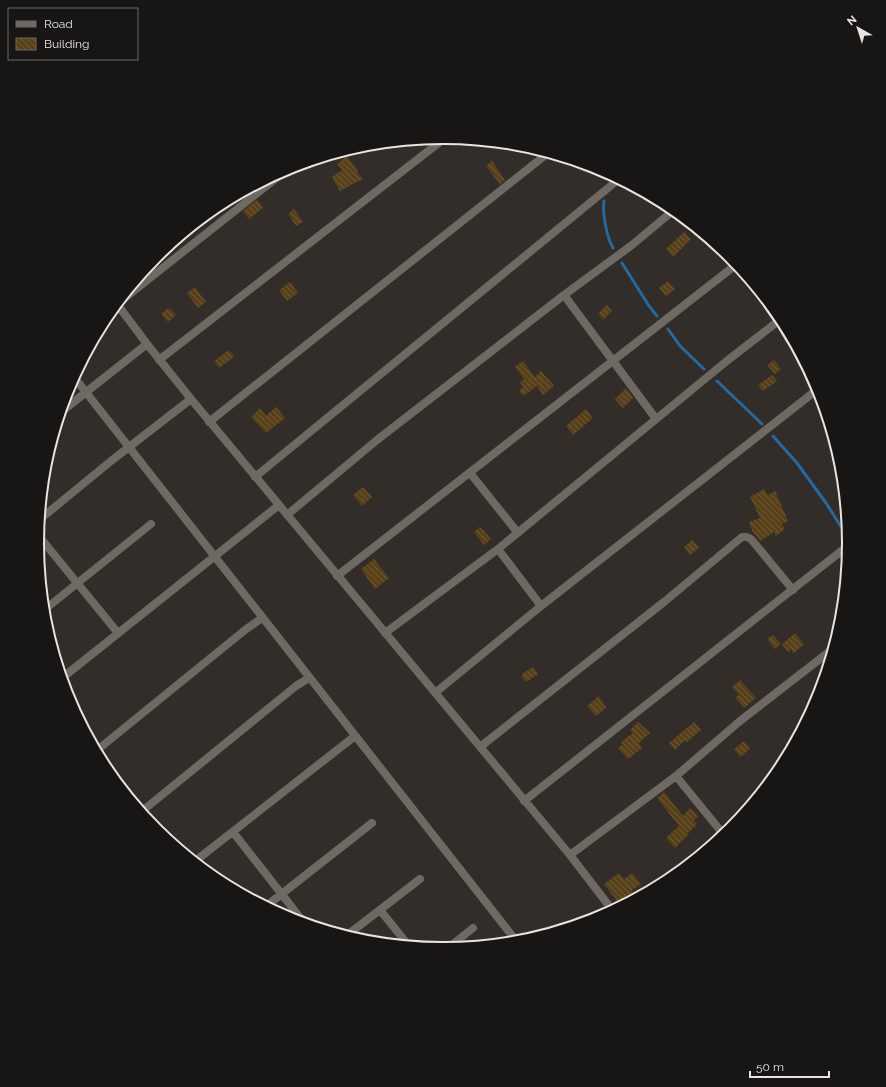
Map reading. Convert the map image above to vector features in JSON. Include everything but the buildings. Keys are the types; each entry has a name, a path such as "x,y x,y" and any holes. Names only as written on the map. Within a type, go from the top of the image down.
{"street":[{"path":"159,360 437,144"},
{"path":"209,422 543,157"},
{"path":"255,477 614,183"},
{"path":"135,290 265,187"},
{"path":"287,515 376,440 564,295 632,245 669,215"},
{"path":"338,576 731,268"},
{"path":"564,295 656,419"},
{"path":"121,309 159,360 209,422 480,747 609,906"},
{"path":"385,633 498,549 728,360 776,323"},
{"path":"68,406 147,344"},
{"path":"78,382 513,936"},
{"path":"435,693 541,606 813,393"},
{"path":"45,515 191,399"},
{"path":"470,473 518,533"},
{"path":"66,675 279,505"},
{"path":"49,606 151,524"},
{"path":"480,747 664,602 742,537 751,539 793,590"},
{"path":"44,542 118,633"},
{"path":"498,549 541,606"},
{"path":"524,801 842,551"},
{"path":"100,748 245,630 262,618"},
{"path":"570,856 676,776 740,721 826,654"},
{"path":"144,808 296,686 310,678"},
{"path":"198,859 356,736"},
{"path":"676,776 720,830"},
{"path":"271,903 372,823"},
{"path":"233,832 298,915"},
{"path":"352,932 420,879"},
{"path":"380,910 405,941"},
{"path":"456,942 473,928"}],"waterway":[{"path":"604,201 606,225 613,248"},
{"path":"622,263 657,316"},
{"path":"668,329 680,346 704,369"},
{"path":"717,381 762,424"},
{"path":"773,436 797,463 841,527"}]}
